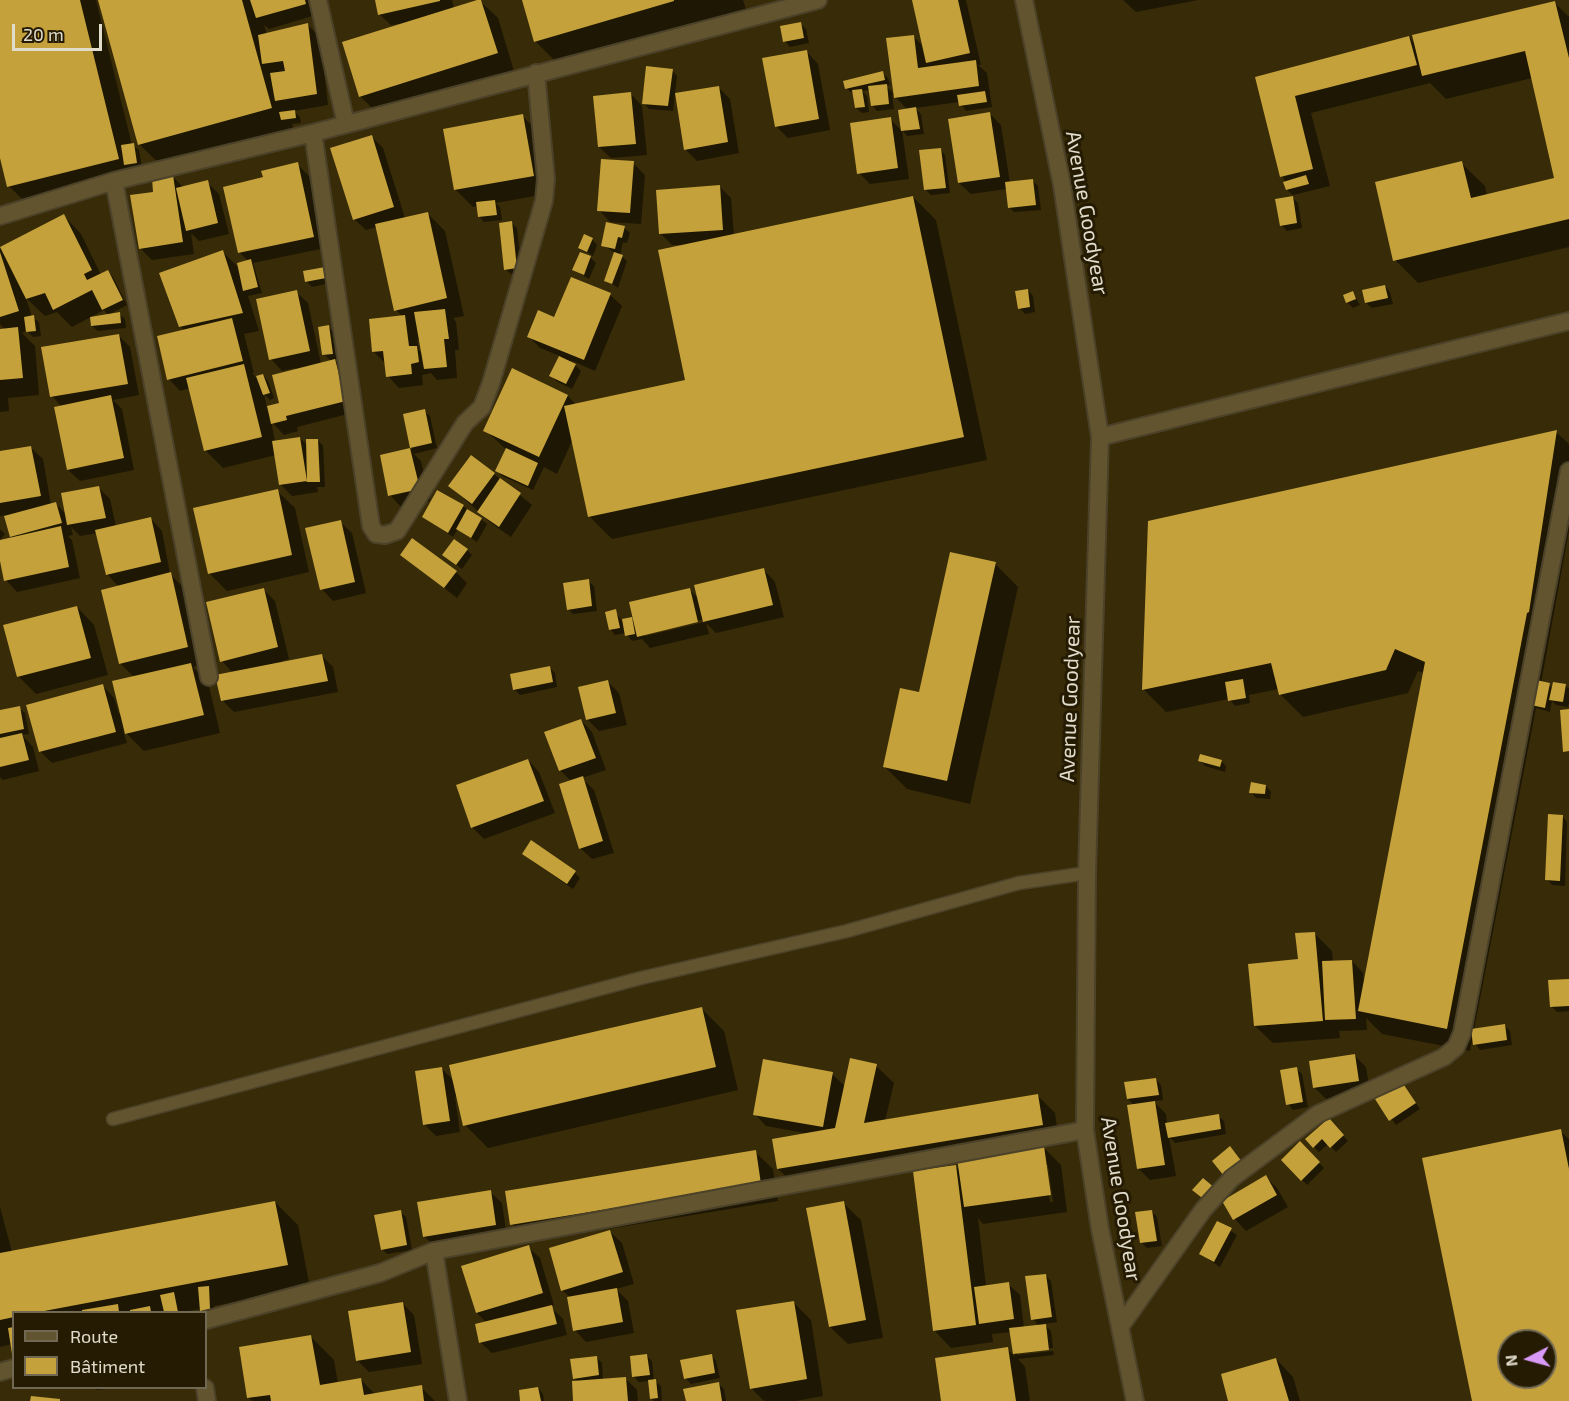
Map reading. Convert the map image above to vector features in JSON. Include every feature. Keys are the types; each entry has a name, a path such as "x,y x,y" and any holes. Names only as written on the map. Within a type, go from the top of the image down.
{"street":[{"path":"318,0 346,124"},
{"path":"0,216 114,181 313,133 818,0"},
{"name":"Avenue Goodyear","path":"1024,0 1062,185 1100,437 1087,873 1084,1130 1100,1229 1134,1401"},
{"path":"313,133 371,526 376,534 385,535 397,531 465,423 482,407 491,383 544,201 546,179 536,73"},
{"path":"114,181 209,677"},
{"path":"1100,437 1569,321"},
{"path":"1120,1327 1203,1210 1232,1178 1318,1114 1444,1057 1456,1047 1462,1033 1569,471"},
{"path":"207,1320 380,1273 434,1251 1084,1130"},
{"path":"434,1251 458,1401"}],"lane":[{"path":"113,1119 641,978 847,931 1019,883 1087,873"}],"shaded area":[{"path":"0,0 1569,0 1569,1401 0,1401"}],"building":[{"path":"0,0 80,0 119,159 7,187 0,158"},
{"path":"98,0 242,0 272,108 138,145"},
{"path":"250,0 305,0 306,4 256,18"},
{"path":"375,0 440,0 440,1 378,15"},
{"path":"481,0 498,53 359,97 342,42"},
{"path":"522,0 674,0 674,1 534,42"},
{"path":"912,0 958,0 970,53 926,63"},
{"path":"1555,1 1569,58 1569,219 1393,261 1375,182 1462,161 1471,198 1554,178 1525,51 1422,76 1412,35"},
{"path":"801,22 804,38 783,42 780,26"},
{"path":"308,23 317,94 275,101 270,73 285,71 283,61 262,64 258,35"},
{"path":"914,35 918,68 976,60 979,86 894,98 886,38"},
{"path":"1409,36 1417,65 1295,96 1313,169 1280,177 1255,77"},
{"path":"807,50 819,119 775,127 762,58"},
{"path":"646,66 673,69 668,106 642,104"},
{"path":"883,71 885,80 845,89 843,81"},
{"path":"887,84 889,104 871,106 868,86"},
{"path":"719,86 728,142 684,150 675,93"},
{"path":"862,89 865,107 855,108 852,90"},
{"path":"985,91 987,102 959,106 957,95"},
{"path":"631,92 636,144 598,147 593,96"},
{"path":"916,107 920,129 901,131 898,110"},
{"path":"295,110 296,118 281,120 279,112"},
{"path":"990,112 1000,177 958,183 948,119"},
{"path":"523,114 534,176 454,190 443,129"},
{"path":"891,117 898,168 857,174 850,123"},
{"path":"372,135 394,207 353,220 330,148"},
{"path":"134,143 137,163 124,165 121,145"},
{"path":"941,148 946,188 924,190 919,150"},
{"path":"601,159 634,161 630,213 597,211"},
{"path":"298,162 314,237 238,253 223,187 263,177 261,171"},
{"path":"173,175 183,242 139,249 130,195 153,192 152,178"},
{"path":"1306,175 1309,184 1286,190 1283,182"},
{"path":"1033,179 1036,205 1008,208 1005,182"},
{"path":"208,180 218,223 186,231 176,188"},
{"path":"720,185 723,230 659,234 656,190"},
{"path":"913,196 964,437 588,517 564,406 685,380 658,250"},
{"path":"1293,196 1297,223 1280,226 1275,199"},
{"path":"495,200 497,215 478,217 476,202"},
{"path":"428,212 447,298 394,311 375,224"},
{"path":"64,214 92,270 84,274 87,280 108,270 123,300 102,310 92,290 53,310 45,293 26,299 0,247"},
{"path":"512,221 517,268 504,270 499,223"},
{"path":"606,222 625,226 622,238 618,237 615,249 601,246"},
{"path":"584,234 593,238 587,252 578,248"},
{"path":"223,250 243,313 179,327 159,273"},
{"path":"0,252 19,311 0,317"},
{"path":"580,252 591,256 584,275 572,270"},
{"path":"614,252 623,255 612,284 604,281"},
{"path":"251,259 258,287 243,291 237,263"},
{"path":"325,267 326,278 305,282 303,271"},
{"path":"571,277 611,293 584,360 527,337 538,310 554,317"},
{"path":"1385,285 1388,298 1365,303 1362,290"},
{"path":"1028,289 1030,307 1018,309 1015,291"},
{"path":"297,290 310,351 269,360 256,299"},
{"path":"1353,291 1356,299 1346,303 1343,295"},
{"path":"445,309 449,339 444,339 447,367 424,369 414,312"},
{"path":"120,312 121,323 91,326 90,317"},
{"path":"34,315 36,331 26,332 24,317"},
{"path":"405,315 409,346 417,346 419,362 411,364 412,374 386,377 383,351 372,352 369,319"},
{"path":"232,318 243,361 167,380 157,336"},
{"path":"329,325 333,354 322,355 318,327"},
{"path":"18,327 23,378 0,380 0,329"},
{"path":"119,334 128,384 50,397 41,347"},
{"path":"559,356 576,364 566,384 549,376"},
{"path":"335,359 346,401 286,416 287,420 271,424 267,406 279,403 272,375"},
{"path":"244,364 262,437 204,451 186,378"},
{"path":"512,368 568,395 539,457 483,431"},
{"path":"263,374 270,393 263,395 256,376"},
{"path":"111,395 124,458 67,470 54,407"},
{"path":"425,409 432,443 410,448 403,414"},
{"path":"1557,430 1529,612 1447,1029 1358,1011 1425,662 1395,649 1386,670 1279,695 1271,663 1142,690 1148,521"},
{"path":"300,437 307,481 279,485 272,441"},
{"path":"306,439 318,439 320,482 307,482"},
{"path":"31,446 41,496 0,503 0,451"},
{"path":"410,448 420,489 388,496 380,455"},
{"path":"506,448 538,463 528,486 495,471"},
{"path":"471,455 495,473 472,504 448,486"},
{"path":"500,478 521,493 499,527 477,512"},
{"path":"99,486 106,518 67,525 61,493"},
{"path":"278,489 292,555 208,574 193,508"},
{"path":"437,490 464,505 448,533 422,517"},
{"path":"56,502 62,523 10,537 4,516"},
{"path":"467,509 482,518 471,538 456,529"},
{"path":"151,517 161,562 106,575 95,530"},
{"path":"341,520 355,582 320,590 305,528"},
{"path":"61,526 69,567 4,581 0,561 0,540"},
{"path":"412,538 457,571 444,588 400,555"},
{"path":"454,539 468,549 456,565 442,555"},
{"path":"950,552 996,562 947,781 883,767 900,688 919,692"},
{"path":"764,568 773,605 703,622 694,585"},
{"path":"171,572 188,647 119,664 101,590"},
{"path":"589,579 592,606 567,610 563,583"},
{"path":"264,588 278,647 220,662 206,602"},
{"path":"690,588 698,622 637,637 629,602"},
{"path":"77,606 91,658 17,677 3,625"},
{"path":"616,609 620,628 609,630 605,612"},
{"path":"632,617 635,634 625,636 622,619"},
{"path":"322,654 328,681 221,701 215,675"},
{"path":"191,663 204,715 125,734 112,681"},
{"path":"550,666 553,682 513,690 510,674"},
{"path":"1243,679 1246,698 1228,701 1225,682"},
{"path":"608,680 616,713 586,720 578,687"},
{"path":"1536,680 1550,683 1545,708 1531,705"},
{"path":"1553,682 1566,684 1563,702 1549,700"},
{"path":"103,684 116,732 39,752 26,705"},
{"path":"20,706 24,729 0,734 0,710"},
{"path":"1569,709 1569,751 1563,752 1560,710"},
{"path":"581,719 596,758 559,771 544,732"},
{"path":"22,733 29,760 0,767 0,738"},
{"path":"1200,754 1222,760 1220,767 1198,761"},
{"path":"528,759 544,801 471,828 456,785"},
{"path":"583,776 603,841 579,849 559,784"},
{"path":"1251,782 1266,785 1265,794 1249,793"},
{"path":"1548,814 1563,815 1560,881 1545,880"},
{"path":"531,840 576,871 567,884 522,854"},
{"path":"1315,932 1323,1021 1254,1026 1248,964 1298,959 1295,933"},
{"path":"1352,960 1356,1019 1325,1020 1322,961"},
{"path":"1569,979 1569,1006 1550,1007 1548,980"},
{"path":"702,1007 716,1067 463,1126 449,1065"},
{"path":"1505,1024 1507,1040 1473,1045 1471,1029"},
{"path":"1355,1054 1359,1081 1313,1088 1309,1061"},
{"path":"850,1058 877,1064 864,1123 1038,1094 1043,1125 777,1169 772,1139 835,1128"},
{"path":"763,1059 833,1072 823,1127 753,1115"},
{"path":"442,1067 450,1121 423,1125 415,1071"},
{"path":"1297,1067 1303,1102 1286,1105 1280,1070"},
{"path":"1156,1078 1159,1095 1127,1099 1124,1082"},
{"path":"1402,1082 1416,1103 1389,1121 1375,1099"},
{"path":"1155,1101 1165,1165 1137,1169 1127,1105"},
{"path":"1219,1114 1221,1129 1168,1138 1165,1123"},
{"path":"1329,1118 1344,1135 1330,1148 1322,1139 1313,1148 1305,1139"},
{"path":"1561,1129 1569,1169 1569,1401 1472,1401 1422,1158"},
{"path":"1300,1141 1320,1162 1301,1181 1281,1160"},
{"path":"1044,1146 1051,1195 964,1207 957,1158"},
{"path":"1230,1146 1242,1162 1224,1176 1212,1161"},
{"path":"756,1150 761,1184 510,1225 505,1191"},
{"path":"956,1165 976,1325 933,1331 913,1171"},
{"path":"1266,1175 1277,1195 1233,1220 1222,1201"},
{"path":"1203,1178 1216,1189 1206,1201 1192,1190"},
{"path":"491,1190 496,1225 423,1237 417,1202"},
{"path":"275,1201 288,1265 44,1311 12,1311 12,1317 0,1320 0,1253"},
{"path":"844,1201 866,1320 829,1327 806,1208"},
{"path":"401,1210 407,1245 381,1250 374,1215"},
{"path":"1152,1210 1157,1241 1140,1243 1135,1212"},
{"path":"1217,1221 1232,1228 1214,1262 1199,1254"},
{"path":"610,1230 623,1272 561,1291 549,1248"},
{"path":"529,1245 543,1293 476,1313 461,1266"},
{"path":"1046,1274 1052,1317 1031,1320 1025,1276"},
{"path":"1009,1282 1014,1319 979,1324 974,1287"},
{"path":"209,1286 210,1309 200,1311 198,1287"},
{"path":"617,1288 623,1322 573,1331 567,1297"},
{"path":"174,1292 178,1311 164,1311 160,1295"},
{"path":"794,1301 807,1379 750,1389 736,1310"},
{"path":"403,1302 411,1352 356,1361 348,1311"},
{"path":"118,1304 119,1311 82,1311"},
{"path":"552,1305 557,1324 479,1343 475,1324"},
{"path":"150,1306 151,1311 130,1311"},
{"path":"1046,1324 1049,1350 1013,1354 1009,1328"},
{"path":"12,1327 12,1354 8,1328"},
{"path":"311,1335 320,1385 361,1378 364,1395 422,1385 424,1401 271,1401 270,1395 247,1398 239,1347"},
{"path":"1008,1347 1016,1401 941,1401 935,1358"},
{"path":"647,1354 650,1375 632,1377 630,1356"},
{"path":"712,1354 715,1373 684,1379 680,1360"},
{"path":"597,1356 599,1375 573,1379 570,1359"},
{"path":"1276,1358 1289,1401 1228,1401 1221,1374"},
{"path":"626,1377 628,1401 573,1401 572,1381"},
{"path":"656,1379 658,1398 650,1399 648,1380"},
{"path":"719,1382 722,1401 686,1401 683,1389"},
{"path":"538,1387 541,1401 520,1401 519,1390"},
{"path":"31,1396 60,1399 60,1401 30,1401"}]}
